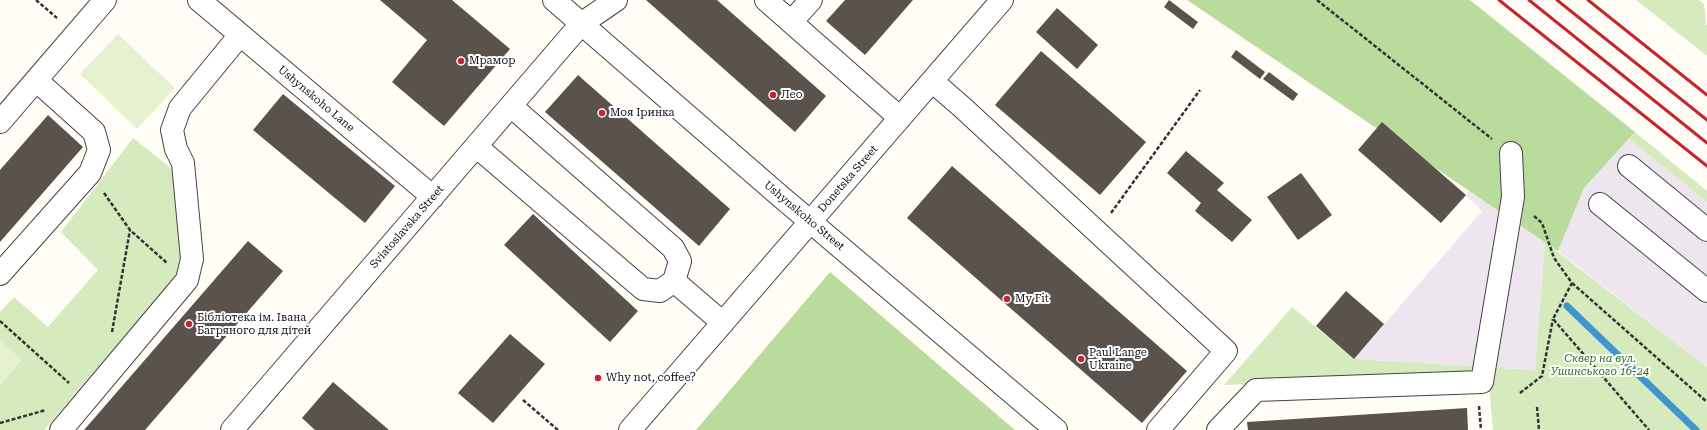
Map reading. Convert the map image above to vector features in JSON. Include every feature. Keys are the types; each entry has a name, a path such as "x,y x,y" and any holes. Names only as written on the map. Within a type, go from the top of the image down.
{"street":[{"path":"0,122 105,0"},
{"name":"Ushynskoho Lane","path":"199,0 433,197"},
{"name":"Ushynskoho Street","path":"554,0 810,222 1056,430"},
{"name":"Sviatoslavska Street","path":"232,430 477,147 581,24 616,0"},
{"path":"766,0 900,118"},
{"path":"791,22 811,0"},
{"name":"Donetska Street","path":"630,430 1002,0"},
{"path":"61,430 187,280 192,259 183,163 176,150 172,130 180,108 240,35"},
{"path":"0,274 90,173 99,150 94,132 36,80"},
{"path":"932,81 1226,351 1158,430"},
{"path":"477,147 643,289 660,291 674,281 680,261 673,248 511,106"},
{"path":"1218,430 1256,390 1482,382 1513,197 1511,153"},
{"path":"1629,166 1707,230"},
{"path":"1600,204 1707,291"},
{"path":"674,281 723,323"}],"path":[{"path":"36,0 76,34"},
{"path":"1317,0 1511,153"},
{"path":"1097,233 1200,90"},
{"path":"90,173 130,230 187,280"},
{"path":"1513,197 1542,223 1554,258 1572,283 1707,402"},
{"path":"111,335 130,230"},
{"path":"1520,393 1542,376 1553,318 1572,283"},
{"path":"1553,318 1649,430"},
{"path":"0,321 87,399"},
{"path":"523,400 558,430"},
{"path":"1537,407 1539,430"}],"shaded area":[{"path":"1629,139 1707,202 1707,367 1558,251 1584,188"},
{"path":"1507,144 1572,198 1545,242 1535,370 1354,359 1482,211 1466,195"}],"green space":[{"path":"1187,0 1470,0 1635,132 1584,188 1558,251"},
{"path":"1636,0 1699,0 1704,4 1707,25 1707,56"},
{"path":"118,34 175,88 137,129 80,74"},
{"path":"1635,132 1707,191 1707,202 1629,139"},
{"path":"133,138 177,173 183,268 44,430 0,430 0,312 14,297 48,327 98,270 61,232"},
{"name":"Сквер на вул. Ушинського 16-24","path":"1545,242 1707,367 1707,430 1493,430 1488,375 1224,385 1292,307 1354,359 1535,370"},
{"path":"830,272 1015,430 696,430"},
{"path":"0,340 22,360 0,386"}],"building":[{"path":"380,0 452,0 510,49 444,126 392,82 427,40"},
{"path":"646,0 717,0 826,96 795,132"},
{"path":"845,0 913,0 865,55 826,21"},
{"path":"1169,0 1198,22 1193,29 1164,7"},
{"path":"1057,8 1098,45 1077,69 1036,32"},
{"path":"1236,50 1265,72 1260,79 1231,57"},
{"path":"1041,51 1146,142 1100,195 995,105"},
{"path":"1269,72 1298,94 1293,101 1263,79"},
{"path":"578,75 730,209 699,246 545,112"},
{"path":"283,94 395,186 365,223 253,130"},
{"path":"48,115 83,147 0,242 0,170"},
{"path":"1382,122 1466,195 1441,223 1358,150"},
{"path":"1186,151 1224,183 1217,190 1252,220 1232,242 1195,211 1201,203 1167,173"},
{"path":"952,166 1187,371 1142,423 907,218"},
{"path":"1301,173 1332,215 1298,240 1267,197"},
{"path":"533,214 638,311 610,342 504,245"},
{"path":"248,241 283,271 145,430 84,430"},
{"path":"1346,291 1384,324 1354,359 1316,326"},
{"path":"510,334 545,364 493,423 458,393"},
{"path":"333,382 389,430 315,430 302,418"},
{"path":"1467,408 1468,430 1248,430 1247,422"}],"waterway":[{"path":"1567,306 1696,430"}],"railway":[{"path":"1499,0 1707,166"},
{"path":"1529,0 1707,143"},
{"path":"1557,0 1707,120"},
{"path":"1588,0 1707,95"}],"place":[{"name":"Мрамор","path":"461,61"},
{"name":"Лео","path":"773,95"},
{"name":"Моя Іринка","path":"602,113"},
{"name":"My Fit","path":"1007,299"},
{"name":"Бібліотека ім. Івана Багряного для дітей","path":"189,324"},
{"name":"Paul Lange Ukraine","path":"1081,359"},
{"name":"Why not, coffee?","path":"598,378"}]}
